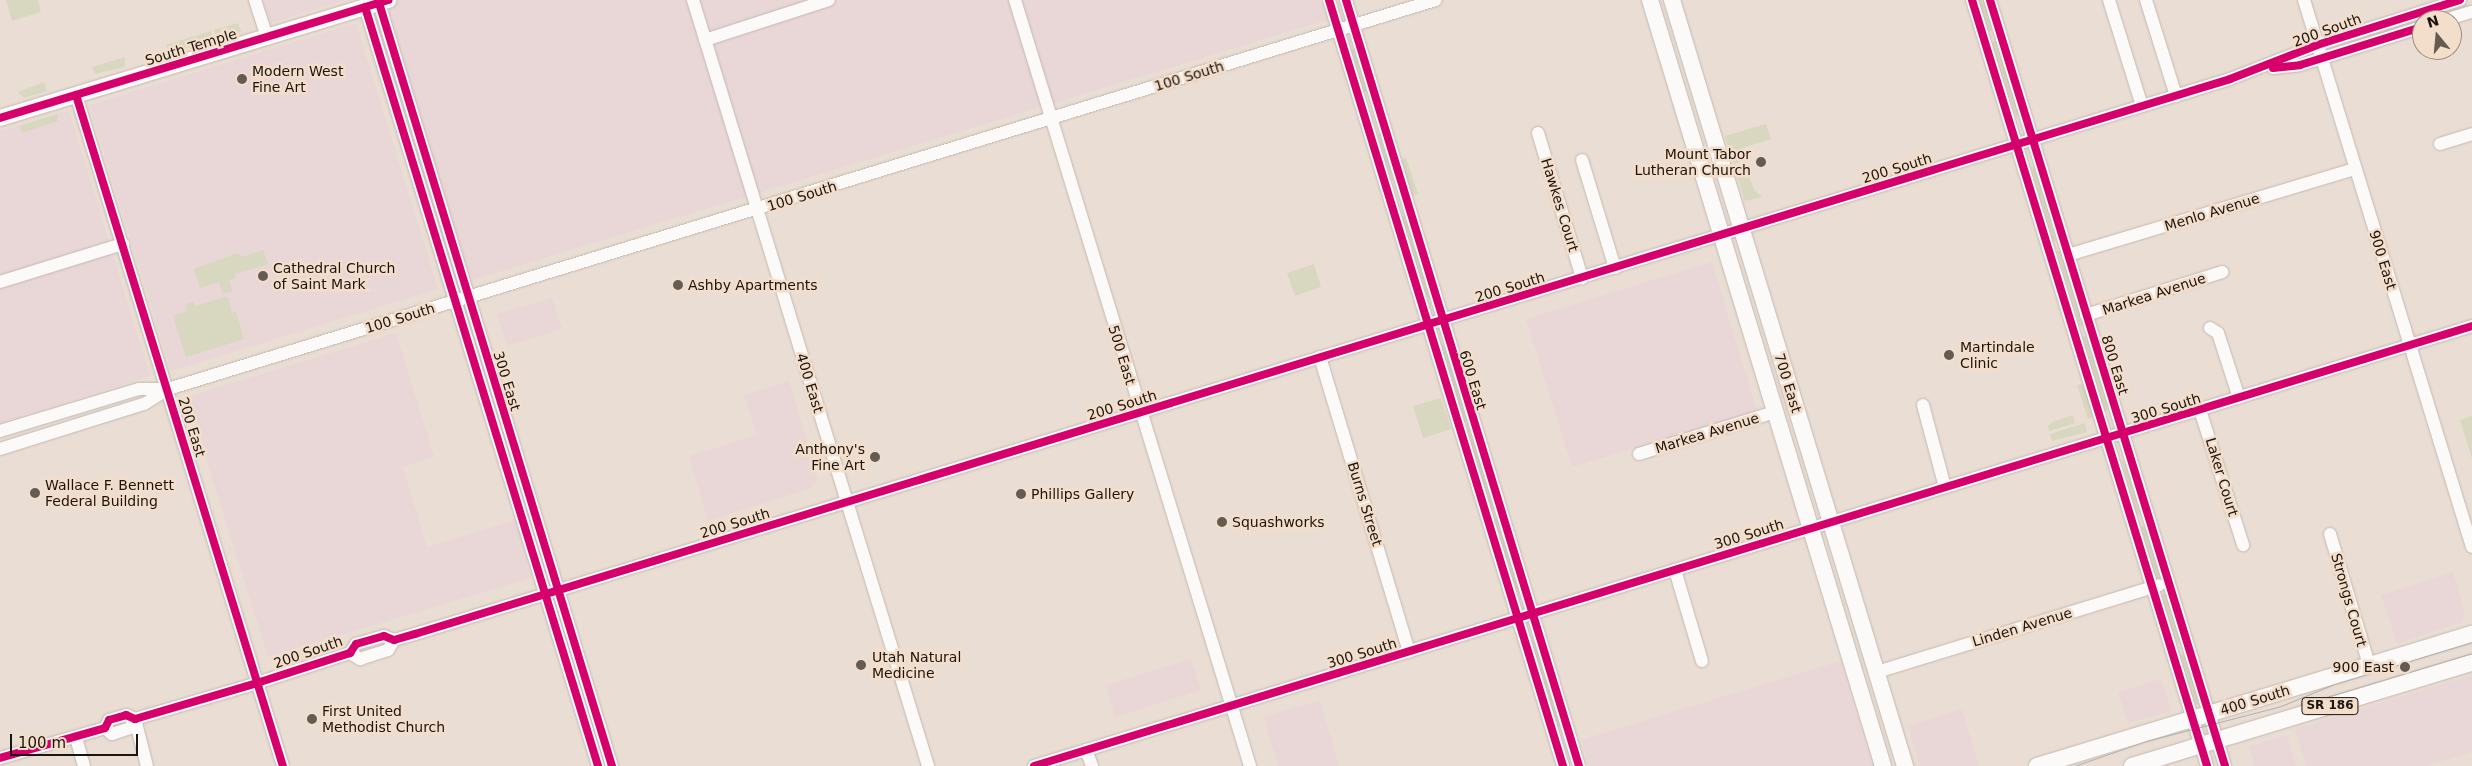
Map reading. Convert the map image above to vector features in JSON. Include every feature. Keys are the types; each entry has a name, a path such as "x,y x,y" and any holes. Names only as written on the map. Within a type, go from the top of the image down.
{"main road":[{"name":"700 East","path":"1650,0 1883,766"},
{"name":"700 East","path":"1672,0 1905,766"},
{"name":"South Temple","path":"0,118 377,3"},
{"name":"400 South","path":"2037,766 2472,634"},
{"name":"400 South","path":"2132,766 2472,663"}],"street":[{"path":"255,0 267,37"},
{"name":"400 East","path":"693,0 928,766"},
{"path":"705,40 829,0"},
{"name":"500 East","path":"1015,0 1250,766"},
{"name":"600 East","path":"1329,0 1563,766"},
{"name":"600 East","path":"1346,0 1473,424 1579,766"},
{"name":"100 South","path":"0,449 144,404 168,389 1436,0"},
{"path":"1972,0 2207,766"},
{"name":"800 East","path":"1990,0 2225,766"},
{"path":"2109,0 2142,106"},
{"path":"2146,0 2176,96"},
{"name":"900 East","path":"2304,0 2472,547"},
{"name":"200 South","path":"0,758 76,738 105,728 109,720 126,715 134,720 257,683 350,653 356,644 384,636 394,640 2017,145 2262,69 2317,45 2460,0"},
{"name":"300 East","path":"377,3 612,766"},
{"name":"300 East","path":"377,3 455,301 598,766"},
{"name":"200 South","path":"2262,69 2300,65 2412,30"},
{"path":"1984,38 2000,33"},
{"path":"1359,98 1374,94"},
{"name":"200 East","path":"76,95 283,766"},
{"path":"1369,131 1384,127"},
{"name":"Hawkes Court","path":"1538,132 1582,278"},
{"path":"2440,144 2472,134"},
{"path":"1582,160 1615,268"},
{"name":"Menlo Avenue","path":"2048,249 2066,250 2355,169"},
{"path":"1387,190 1402,185"},
{"path":"1394,214 1409,209"},
{"path":"0,282 123,244"},
{"name":"Markea Avenue","path":"2086,315 2222,272"},
{"name":"300 South","path":"1034,766 2472,326"},
{"path":"2074,333 2090,328"},
{"path":"2210,328 2218,333 2239,398"},
{"name":"Burns Street","path":"1320,358 1409,652"},
{"name":"100 South","path":"0,431 139,389 168,389"},
{"path":"1923,405 1945,487"},
{"name":"Laker Court","path":"2200,410 2243,545"},
{"name":"Markea Avenue","path":"1639,454 1775,412"},
{"path":"1460,428 1473,424"},
{"path":"1487,516 1500,512"},
{"path":"2132,520 2148,516"},
{"name":"Strongs Court","path":"2330,534 2369,666"},
{"path":"1675,570 1702,661"},
{"name":"Linden Avenue","path":"1877,672 2168,582"},
{"path":"2171,650 2188,645"},
{"path":"134,720 147,766"},
{"path":"1555,740 1570,736"},
{"path":"76,738 84,766"},
{"path":"1086,750 1092,766"}],"shaded area":[{"path":"263,0 346,0 271,23"},
{"path":"385,0 1320,0 1327,20 469,281"},
{"path":"356,23 438,289 171,371 89,105"},
{"path":"69,110 150,376 0,423 0,131"},
{"path":"1712,262 1757,411 1572,467 1526,319"},
{"path":"552,298 562,329 507,346 497,314"},
{"path":"396,333 434,457 403,467 427,547 516,520 531,578 268,657 187,397"},
{"path":"789,381 818,479 811,488 708,521 689,456 757,435 744,395"},
{"path":"2453,572 2465,613 2462,622 2397,644 2381,595"},
{"path":"1191,659 1201,690 1115,717 1106,685"},
{"path":"1840,661 1872,766 1589,766 1581,740"},
{"path":"2472,675 2472,752 2426,766 2306,766 2295,729"},
{"path":"2161,679 2172,711 2128,723 2118,692"},
{"path":"1320,700 1339,766 1278,766 1264,717"},
{"path":"1962,709 1979,766 1920,766 1908,726"},
{"path":"2287,735 2296,766 2255,766 2249,746"}],"green space":[{"path":"6,0 38,0 41,12 12,21"},
{"path":"1976,0 1986,0 1992,31 1988,32"},
{"path":"2465,2 2468,7 2462,12 2462,10 2440,10"},
{"path":"2412,19 2412,28 2346,45 2390,26"},
{"path":"238,23 241,32 217,39 214,30"},
{"path":"211,31 214,40 169,53 166,45"},
{"path":"1994,41 1998,42 2019,115 2016,117 1991,44"},
{"path":"1356,49 1368,90 1363,93 1348,51"},
{"path":"125,57 125,67 95,74 92,67"},
{"path":"44,82 47,91 24,98 18,92"},
{"path":"57,114 58,121 22,133 20,126"},
{"path":"1766,124 1771,139 1742,148 1744,160 1734,164 1725,136"},
{"path":"1381,134 1394,184 1374,136"},
{"path":"1406,158 1418,194 1411,197 1400,160"},
{"path":"1743,164 1755,191 1763,197 1745,201 1734,166"},
{"path":"2031,167 2036,167 2056,241 2051,241"},
{"path":"1402,216 1406,216 1433,297 1423,300"},
{"path":"263,250 268,264 235,274 236,278 229,280 232,291 223,294 219,282 200,288 194,269 238,253 242,257"},
{"path":"2057,251 2061,251 2084,324 2080,327"},
{"path":"1314,264 1321,287 1295,296 1287,273"},
{"path":"228,297 232,313 236,312 244,339 186,357 173,316 188,311 186,304 193,302 196,306"},
{"path":"2084,336 2088,337 2110,407 2106,411 2103,411 2081,338"},
{"path":"1446,344 1467,420 1464,422 1438,346"},
{"path":"2084,384 2094,416 2088,419 2077,385"},
{"path":"1441,398 1451,429 1423,438 1413,406"},
{"path":"2073,415 2075,423 2049,431 2048,426 2052,422"},
{"path":"2472,416 2472,459 2460,420"},
{"path":"2085,423 2087,432 2052,441 2050,434"},
{"path":"1469,429 1495,509 1492,511 1466,430"},
{"path":"2122,461 2125,461 2140,514 2136,515"},
{"path":"1493,518 1499,518 1521,589 1519,591 1515,592"},
{"path":"2142,526 2146,527 2161,579 2157,581 2139,529"},
{"path":"2166,594 2180,641 2177,643 2159,595"},
{"path":"1531,641 1536,641 1562,726 1558,728"},
{"path":"2185,655 2200,701 2198,705 2193,705 2178,656"}],"tram line":[{"path":"2074,766 2146,741 2281,706 2332,685 2472,642"},
{"path":"2300,705 2472,653"}],"cycle path":[{"path":"0,118 388,0"},
{"path":"1329,0 1563,766"},
{"path":"1346,0 1579,766"},
{"path":"1972,0 2207,766"},
{"path":"1990,0 2225,766"},
{"path":"105,728 109,720 126,715 135,719 350,653 356,644 384,636 394,640 415,634 2230,79 2317,45 2460,0"},
{"path":"379,3 612,766"},
{"path":"365,7 598,766"},
{"path":"2273,68 2300,65 2412,30"},
{"path":"76,95 283,766"},
{"path":"1034,766 2472,326"},
{"path":"0,758 105,728"}],"place":[{"name":"Modern West Fine Art","path":"242,79"},
{"name":"Mount Tabor Lutheran Church","path":"1761,162"},
{"name":"Cathedral Church of Saint Mark","path":"263,276"},
{"name":"Ashby Apartments","path":"678,285"},
{"name":"Martindale Clinic","path":"1949,355"},
{"name":"Anthony's Fine Art","path":"875,457"},
{"name":"Wallace F. Bennett Federal Building","path":"35,493"},
{"name":"Phillips Gallery","path":"1021,494"},
{"name":"Squashworks","path":"1222,522"},
{"name":"Utah Natural Medicine","path":"861,665"},
{"name":"900 East","path":"2405,667"},
{"name":"First United Methodist Church","path":"312,719"}]}
